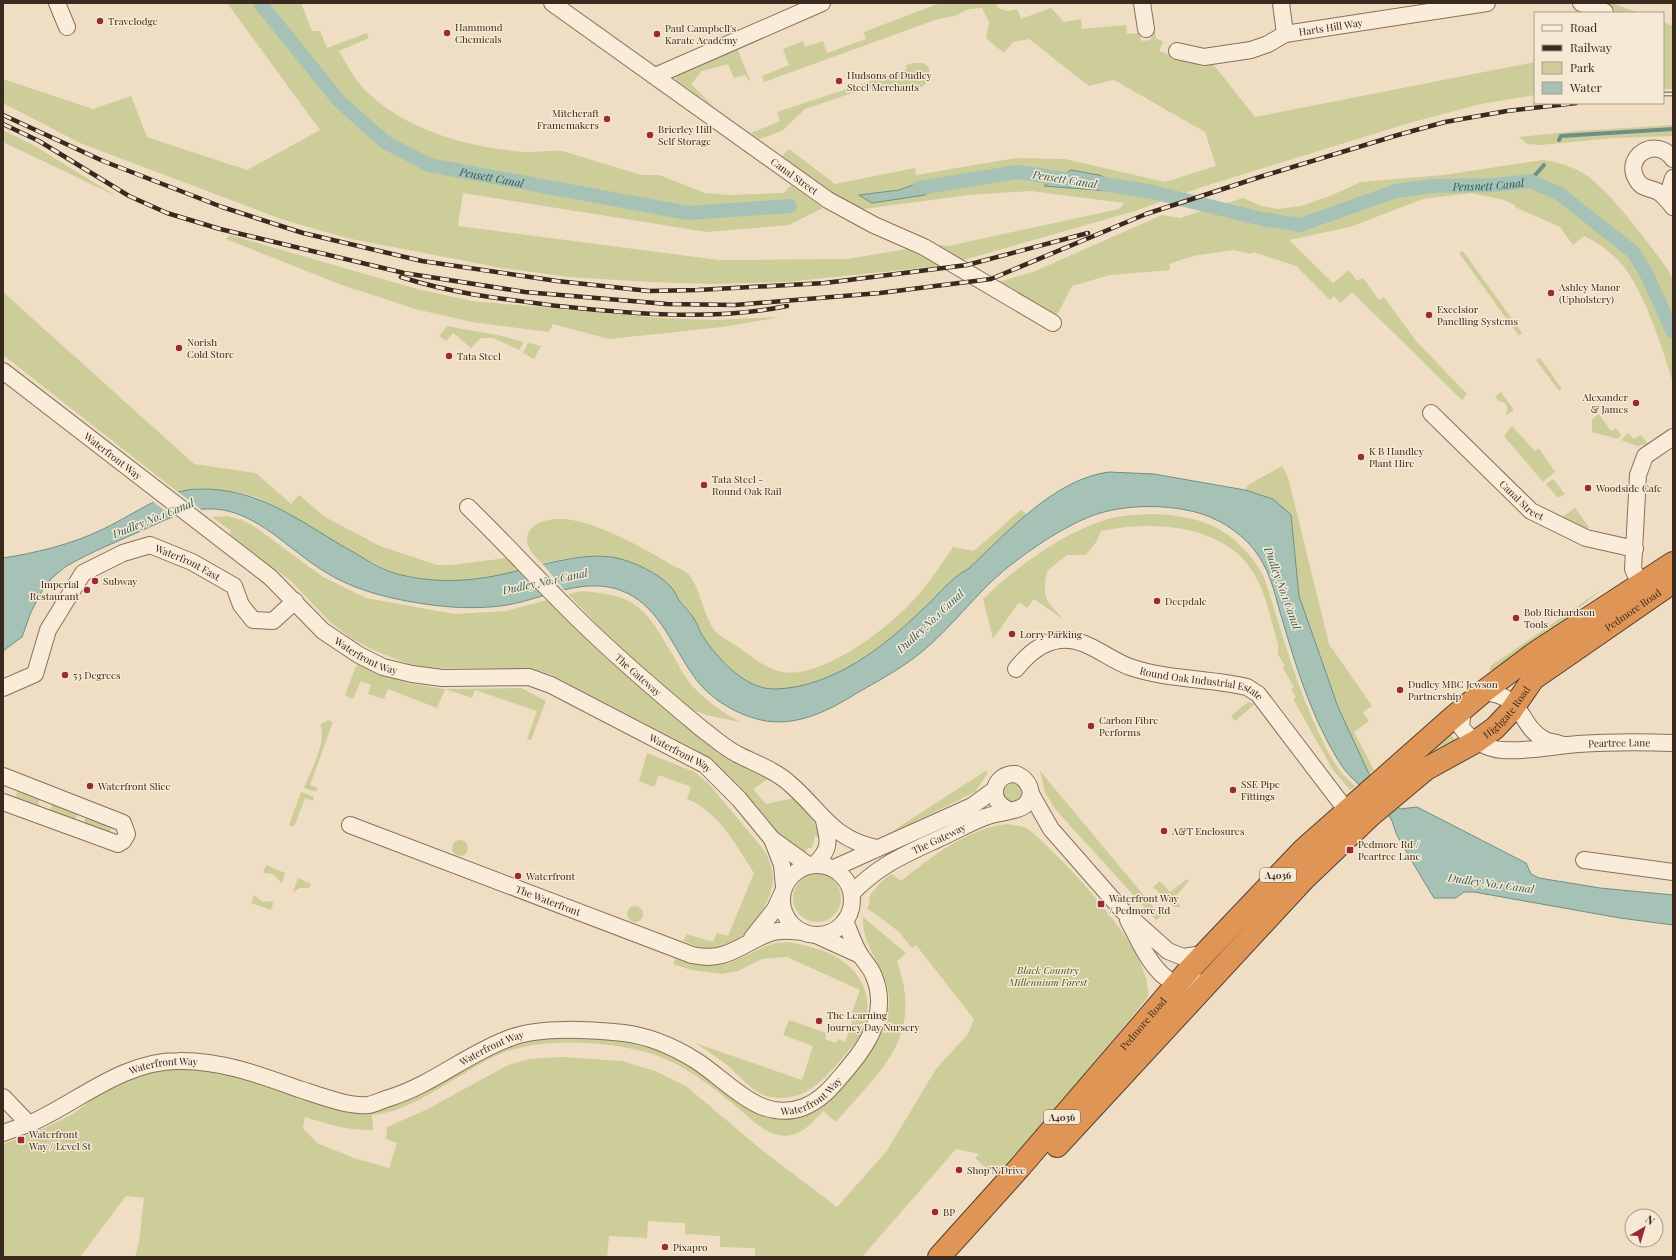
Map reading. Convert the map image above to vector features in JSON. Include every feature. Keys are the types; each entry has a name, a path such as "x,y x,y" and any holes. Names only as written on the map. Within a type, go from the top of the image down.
{"highway":[{"name":"Pedmore Road","path":"1533,679 1661,578"},
{"name":"Pedmore Road","path":"1483,692 1535,653 1661,578"},
{"name":"Highgate Road","path":"1477,741 1504,720 1533,679"},
{"path":"1388,787 1430,737 1483,692"},
{"name":"A4036","path":"1359,809 1388,787 1477,741"},
{"name":"Pedmore Road","path":"957,1257 1184,988 1203,954 1303,850 1359,809"},
{"name":"Pedmore Road","path":"939,1257 1020,1167 1162,1000 1184,988 1208,980 1304,879 1359,809"}],"street":[{"path":"57,3 67,27"},
{"name":"Canal Street","path":"552,3 828,200 874,225 924,247 1053,323"},
{"path":"655,76 822,3"},
{"path":"1142,3 1146,29"},
{"path":"1281,3 1285,34"},
{"name":"Harts Hill Way","path":"1177,51 1204,57 1251,50 1268,44 1285,34 1403,10 1487,3"},
{"path":"1582,7 1605,12"},
{"path":"1673,159 1664,150 1650,148 1638,155 1634,166 1634,174 1642,186 1660,193 1673,206 1670,188 1673,178"},
{"name":"Waterfront Way","path":"3,370 149,485 270,577 295,601 322,631 359,655 383,667 412,674 442,678 529,677 551,685 705,765 739,799 772,839 812,865 834,868"},
{"name":"Canal Street","path":"1431,413 1531,511 1586,538 1635,550"},
{"path":"1661,578 1633,569 1638,475 1645,456 1673,438"},
{"name":"The Gateway","path":"468,507 520,558 565,607 621,659 704,730 735,753 766,768 789,782 824,821 854,841 877,848"},
{"name":"Waterfront East","path":"3,688 35,674 48,630 83,573 123,553 150,545 192,562 234,586 241,605 253,620 273,621 295,601"},
{"name":"Round Oak Industrial Estate","path":"1016,669 1024,659 1047,643 1061,640 1078,641 1123,664 1147,672 1247,687 1258,694 1359,809"},
{"path":"1483,692 1500,695 1515,704"},
{"name":"Peartree Lane","path":"1515,704 1535,732 1545,740 1565,746"},
{"name":"Peartree Lane","path":"1463,708 1461,727 1466,736 1501,750 1551,749 1565,746 1630,743 1673,743"},
{"name":"The Gateway","path":"1051,829 999,804 994,795 994,790 996,785 1003,777 1016,774 1026,780 1031,794 1051,829 1122,910 1168,951 1182,957 1203,954"},
{"path":"3,776 124,823 127,834 123,841 118,844 3,802"},
{"name":"The Gateway","path":"834,868 972,806 994,790"},
{"path":"1013,810 1025,805 1031,794"},
{"name":"The Gateway","path":"852,894 877,870 895,859 986,817 1013,810"},
{"path":"783,890 789,877 798,870 812,865 824,856 828,846 824,821"},
{"name":"The Waterfront","path":"350,825 692,955 705,958 717,957 770,932 783,930 810,934"},
{"name":"Waterfront Way","path":"772,839 782,865 784,914 790,923 810,934 860,955"},
{"path":"1584,860 1673,872"},
{"path":"810,934 832,932 845,922 851,908 852,894 846,879 834,868"},
{"name":"The Waterfront","path":"747,944 775,909 783,890"},
{"name":"The Gateway","path":"1122,910 1157,970 1163,984 1162,1000"},
{"name":"Waterfront Way","path":"3,1133 29,1124 94,1088 140,1066 176,1060 216,1063 258,1075 331,1100 367,1105 405,1093 488,1048 513,1037 540,1031 556,1030 620,1033 648,1038 673,1048 695,1060 749,1100 763,1108 778,1111 792,1110 816,1101 827,1093 864,1050 872,1035 880,1005 879,991 873,974 860,955 845,922"},
{"name":"The Gateway","path":"1168,951 1184,988"},
{"name":"The Gateway","path":"1157,970 1169,981 1184,988"},
{"path":"3,1097 29,1124"}],"green space":[{"path":"227,3 301,3 312,31 320,31 327,48 367,33 369,38 339,51 362,87 382,105 400,117 439,135 502,150 523,152 566,152 641,175 659,175 705,193 730,195 784,193 791,185 823,208 789,225 707,232 463,193 458,226 719,260 848,259 907,249 940,266 786,282 713,284 569,277 502,268 346,238 281,219 80,143 3,103 3,79 93,109 131,96 147,137 247,170 320,130"},
{"path":"940,3 996,3 998,8 1008,11 1017,9 1021,19 1051,8 1064,22 1081,19 1082,29 1126,25 1127,34 1138,33 1142,41 1151,40 1150,18 1153,15 1156,38 1163,42 1159,51 1203,67 1213,64 1255,117 1534,62 1534,95 1481,104 1409,123 1202,187 1135,211 960,261 934,244 948,246 1119,209 1124,203 1031,191 969,195 856,210 831,196 830,191 782,156 789,149 835,184 915,168 916,175 1016,158 1065,159 1165,182 1216,166 1205,132 1114,80 1089,86 1029,39 1013,42 1004,53 986,38 989,22 982,8 969,9 957,15 935,20 764,82 762,76 789,65 783,49 803,41 805,47 823,41 827,53 866,39 864,32","holes":["1071,170 1100,175 1106,178 1118,186 1122,192 1045,185","899,190 872,203 860,195"]},
{"path":"1601,3 1612,3 1636,12 1614,12 1615,9"},
{"path":"1664,22 1673,26 1673,89 1664,89"},
{"path":"737,48 750,80 748,81 746,75 734,78 728,64 702,71 691,84 713,106 676,80 675,75"},
{"path":"924,63 929,68 928,78 922,87 864,89 805,109 782,131 759,139 751,133 780,121 777,112 907,69 906,65"},
{"path":"1673,125 1673,136 1614,138 1540,145 1527,144 1519,137 1578,131"},
{"path":"3,130 35,146 116,196 3,142"},
{"path":"1543,160 1572,167 1592,179 1627,216 1667,268 1673,280 1673,382 1657,334 1643,300 1626,270 1613,255 1584,236 1573,245 1560,227 1515,207 1515,205 1504,200 1471,193 1423,199 1350,227 1289,240 1333,283 1349,270 1357,281 1363,278 1379,300 1384,297 1416,341 1467,394 1462,400 1352,292 1340,303 1334,296 1330,300 1296,266 1253,252 1251,254 1234,250 1193,256 1169,264 1170,270 1110,275 1072,286 1057,315 1027,301 998,282 1033,272 1162,215 1180,218 1243,198 1262,206 1277,209 1301,206 1330,196 1361,182 1443,175"},
{"path":"230,235 417,289 472,301 660,318 715,320 781,317 722,327 609,339 553,324 549,332 472,322 415,309 339,284 226,239"},
{"path":"1463,251 1522,333 1519,336 1459,253"},
{"path":"3,292 194,464 256,473 291,504 299,495 325,517 380,546 437,565 451,565 507,558 519,571 459,582 425,579 392,573 326,537 285,511 256,497 237,492 197,488 179,493 3,355"},
{"path":"447,326 502,336 524,342 519,350 493,338 481,338 471,348 453,333 446,341 439,336"},
{"path":"528,343 541,346 534,359 523,353"},
{"path":"1540,358 1562,389 1559,391 1536,360"},
{"path":"1501,392 1514,410 1505,416 1507,413 1507,406 1504,402 1498,401 1495,396"},
{"path":"1599,414 1611,431 1616,428 1621,435 1618,439 1592,432 1592,419"},
{"path":"1512,426 1535,451 1539,448 1555,472 1543,482 1504,436"},
{"path":"1628,433 1634,439 1641,435 1648,444 1637,446 1621,440"},
{"path":"1282,466 1288,477 1329,644 1372,706 1363,712 1369,721 1354,732 1374,770 1369,774 1338,707 1299,596 1291,515 1245,490 1248,485"},
{"path":"1553,479 1565,494 1558,498 1546,484"},
{"path":"1575,508 1589,527 1584,531 1561,518"},
{"path":"1021,510 1028,515 968,569 950,582 910,622 880,647 847,668 830,676 812,683 784,689 769,689 755,686 727,666 708,645 695,620 673,589 657,575 642,567 609,558 575,557 542,564 531,551 527,541 528,535 533,527 542,522 553,519 586,523 617,535 647,550 688,574 697,588 711,626 721,636 770,668 782,672 797,672 814,668 831,661 866,641 896,618 914,600 932,578 953,547 974,551"},
{"path":"1151,514 1187,518 1203,522 1217,528 1243,547 1254,561 1264,577 1301,692 1324,745 1342,774 1355,786 1350,790 1333,770 1293,699 1296,697 1291,689 1294,687 1283,668 1285,666 1278,654 1278,644 1263,593 1256,577 1243,559 1227,546 1208,536 1188,530 1166,527 1144,526 1101,531 1096,542 1086,555 1067,555 1047,571 1045,588 1046,598 1064,620 1034,599 1027,608 1019,602 993,639 983,599 1010,575 1040,553 1088,526 1116,517"},
{"path":"227,516 242,520 255,527 323,577 366,598 454,614 506,611 547,600 606,658 718,753 768,779 753,789 766,804 793,798 813,820 819,837 815,836 812,848 808,848 806,852 784,841 720,769 695,749 550,674 532,669 430,668 409,664 373,650 351,638 330,622 291,581 229,534 231,531 212,517"},
{"path":"1604,588 1553,629 1498,669 1490,671 1489,669 1492,665"},
{"path":"581,591 613,595 625,599 644,612 660,634 684,675 692,685 711,703 740,722 710,716 687,708 606,634 568,594"},
{"path":"357,664 407,683 444,689 521,688 546,701 531,740 527,739 537,711 475,690 472,698 445,689 437,708 388,689 384,699 368,694 371,685 361,681 353,699 345,695"},
{"path":"1248,702 1255,704 1235,721 1231,716"},
{"path":"328,720 333,722 310,785 318,788 316,792 304,788 320,747 322,731 320,725"},
{"path":"1451,735 1458,743 1433,756 1430,753"},
{"path":"647,753 695,772 708,783 764,850 769,860 773,879 767,902 752,925 733,943 722,947 707,949 683,941 687,934 713,942 717,933 728,936 754,873 726,830 718,821 709,812 687,799 691,787 659,775 654,787 639,781"},
{"path":"987,770 987,774 975,792 882,838"},
{"path":"1040,771 1161,916 1156,920 1055,809 1045,792"},
{"path":"1012,782 1019,785 1022,792 1019,799 1012,802 1005,799 1002,792 1005,785"},
{"path":"19,787 42,799 38,802 40,807 14,801"},
{"path":"301,792 314,797 313,801 305,798 294,827 289,825"},
{"path":"51,802 78,813 75,819 70,822 48,811 52,807"},
{"path":"86,816 111,827 110,833 85,827 84,823"},
{"name":"Black Country Millennium Forest","path":"1007,824 1024,827 1031,831 1064,863 1104,908 1122,932 1137,956 1146,978 1148,997 1038,1131 997,1177 975,1158 979,1154 956,1149 862,1257 755,1257 755,1248 720,1247 720,1236 685,1234 685,1223 648,1221 647,1238 609,1236 607,1257 135,1257 139,1242 144,1198 126,1196 80,1257 3,1257 3,1144 43,1129 73,1114 101,1093 137,1076 175,1067 213,1070 368,1111 405,1099 471,1063 517,1043 555,1038 604,1039 643,1044 662,1050 685,1061 740,1101 766,1105 817,1108 832,1099 860,1067 878,1041 886,1022 889,1000 888,989 885,978 866,939 863,917 906,953 897,961 904,988 905,1011 902,1032 894,1050 883,1068 836,1122 823,1111 808,1126 796,1133 783,1136 775,1134 760,1126 703,1081 678,1065 665,1059 652,1054 622,1047 574,1042 526,1046 498,1055 407,1106 372,1115 373,1130 347,1128 305,1117 303,1128 317,1143 354,1158 389,1168 397,1143 386,1139 387,1127 428,1109 508,1065 529,1059 563,1057 622,1061 655,1071 686,1086 763,1151 837,1207 886,1152 936,1069 968,1034 974,1019 916,945 912,948 898,931 867,908 869,905 870,895 883,880 892,874 901,881 937,853 964,837 978,831"},
{"path":"457,840 463,840 468,845 466,854 463,856 457,856 452,851 452,845"},
{"path":"266,865 285,873 282,883 273,874 263,873"},
{"path":"817,874 826,876 834,881 839,889 841,898 839,907 834,915 826,920 817,922 808,920 800,915 795,907 793,898 795,889 800,881 808,876"},
{"path":"298,878 311,884 309,888 300,888 293,892"},
{"path":"1187,879 1189,881 1174,898 1181,907 1174,907 1153,887 1160,881 1170,892"},
{"path":"254,895 263,902 274,901 271,910 251,903"},
{"path":"632,906 638,906 643,911 641,920 638,922 632,922 627,917 627,911"},
{"path":"790,942 827,952 848,965 856,974 866,994 867,1016 864,1028 858,1039 836,1066 821,1081 812,1088 794,1097 771,1097 753,1089 727,1065 695,1043 802,1080 813,1046 783,1035 789,1020 827,1033 825,1039 836,1043 838,1039 845,1042 855,1014 852,1012 860,990 787,957 762,959 738,971 722,974 691,970 673,964 676,958 694,963 720,965 730,963 776,943"}],"water":[{"name":"Pensett Canal","path":"1071,170 1099,175 1115,182 1122,192 1044,186"},
{"path":"944,179 925,195 872,203 859,195 899,190 921,182"},
{"name":"Dudley No.1 Canal","path":"1109,472 1154,474 1245,490 1273,499 1291,515 1299,596 1338,707 1369,774 1400,809 1417,807 1526,863 1531,874 1539,878 1600,888 1673,895 1673,925 1620,918 1474,892 1464,892 1456,898 1434,898 1398,837 1388,814 1376,800 1344,769 1327,740 1303,685 1270,579 1258,555 1241,536 1226,525 1202,514 1177,508 1150,506 1122,508 1097,514 1070,526 1042,542 1003,571 933,642 908,662 825,711 802,719 790,721 778,722 755,719 735,711 707,692 693,675 657,619 638,600 627,593 612,588 597,586 582,587 567,589 522,602 478,608 449,607 392,598 345,583 319,568 265,528 237,514 221,510 196,510 174,516 94,552 65,567 52,578 42,591 31,612 22,637 3,651 3,558 40,551 88,536 160,499 173,494 186,490 222,490 243,494 263,501 299,520 379,567 408,577 437,580 466,580 494,576 562,560 591,556 604,556 624,560 652,572 670,586 693,617 706,641 736,674 755,685 765,688 776,689 797,687 818,681 837,673 856,662 892,637 929,604 955,577 968,569 1015,524 1050,496 1069,485 1089,477"}],"pier":[{"path":"177,491 203,511 176,519 152,501"},
{"path":"541,562 566,592 544,597 517,569"}],"waterway":[{"name":"Pensett Canal","path":"260,3 339,101 385,142 429,165 688,213 790,206"},
{"path":"1559,140 1561,136 1673,129"},
{"path":"1530,181 1544,165"},
{"name":"Pensett Canal","path":"919,188 1018,172 1078,181"},
{"name":"Pensnett Canal","path":"1099,183 1152,192 1262,219 1300,225 1396,191 1433,186 1494,185 1530,181 1560,194 1633,252 1646,273 1673,332"}],"railway":[{"path":"1664,94 1673,94"},
{"path":"3,124 39,141 129,196 167,213 220,229 404,273 525,292 667,304 735,305 880,293 991,279 1146,214 1266,175 1445,122 1507,111 1567,104"},
{"path":"3,115 103,161 222,207 303,233 422,261 557,281 649,291 698,290 825,283 967,265 1088,233"},
{"path":"401,277 459,292 558,306 615,311 673,315 702,315 759,311 787,306"}],"place":[{"name":"Travelodge","path":"100,21"},
{"name":"Hammond Chemicals","path":"447,33"},
{"name":"Paul Campbell's Karate Academy","path":"657,34"},
{"name":"Hudsons of Dudley Steel Merchants","path":"839,81"},
{"name":"Mitchcraft Framemakers","path":"607,119"},
{"name":"Brierley Hill Self Storage","path":"650,135"},
{"name":"Ashley Manor (Upholstery)","path":"1551,293"},
{"name":"Excelsior Panelling Systems","path":"1429,315"},
{"name":"Norish Cold Store","path":"179,348"},
{"name":"Tata Steel","path":"449,356"},
{"name":"Alexander & James","path":"1636,403"},
{"name":"K B Handley Plant Hire","path":"1361,457"},
{"name":"Tata Steel - Round Oak Rail","path":"704,485"},
{"name":"Woodside Cafe","path":"1588,488"},
{"name":"Subway","path":"95,581"},
{"name":"Imperial Restaurant","path":"87,590"},
{"name":"Deepdale","path":"1157,601"},
{"name":"Bob Richardson Tools","path":"1516,618"},
{"name":"Lorry Parking","path":"1012,634"},
{"name":"53 Degrees","path":"65,675"},
{"name":"Dudley MBC Jewson Partnership","path":"1400,690"},
{"name":"Carbon Fibre Performs","path":"1091,726"},
{"name":"Waterfront Slice","path":"90,786"},
{"name":"SSE Pipe Fittings","path":"1233,790"},
{"name":"A&T Enclosures","path":"1164,831"},
{"name":"Pedmore Rd / Peartree Lane","path":"1350,850"},
{"name":"Waterfront","path":"518,876"},
{"name":"Waterfront Way / Pedmore Rd","path":"1101,904"},
{"name":"The Learning Journey Day Nursery","path":"819,1021"},
{"name":"Waterfront Way / Level St","path":"21,1140"},
{"name":"Shop'N Drive","path":"959,1170"},
{"name":"BP","path":"935,1212"},
{"name":"Pixapro","path":"665,1247"}]}
